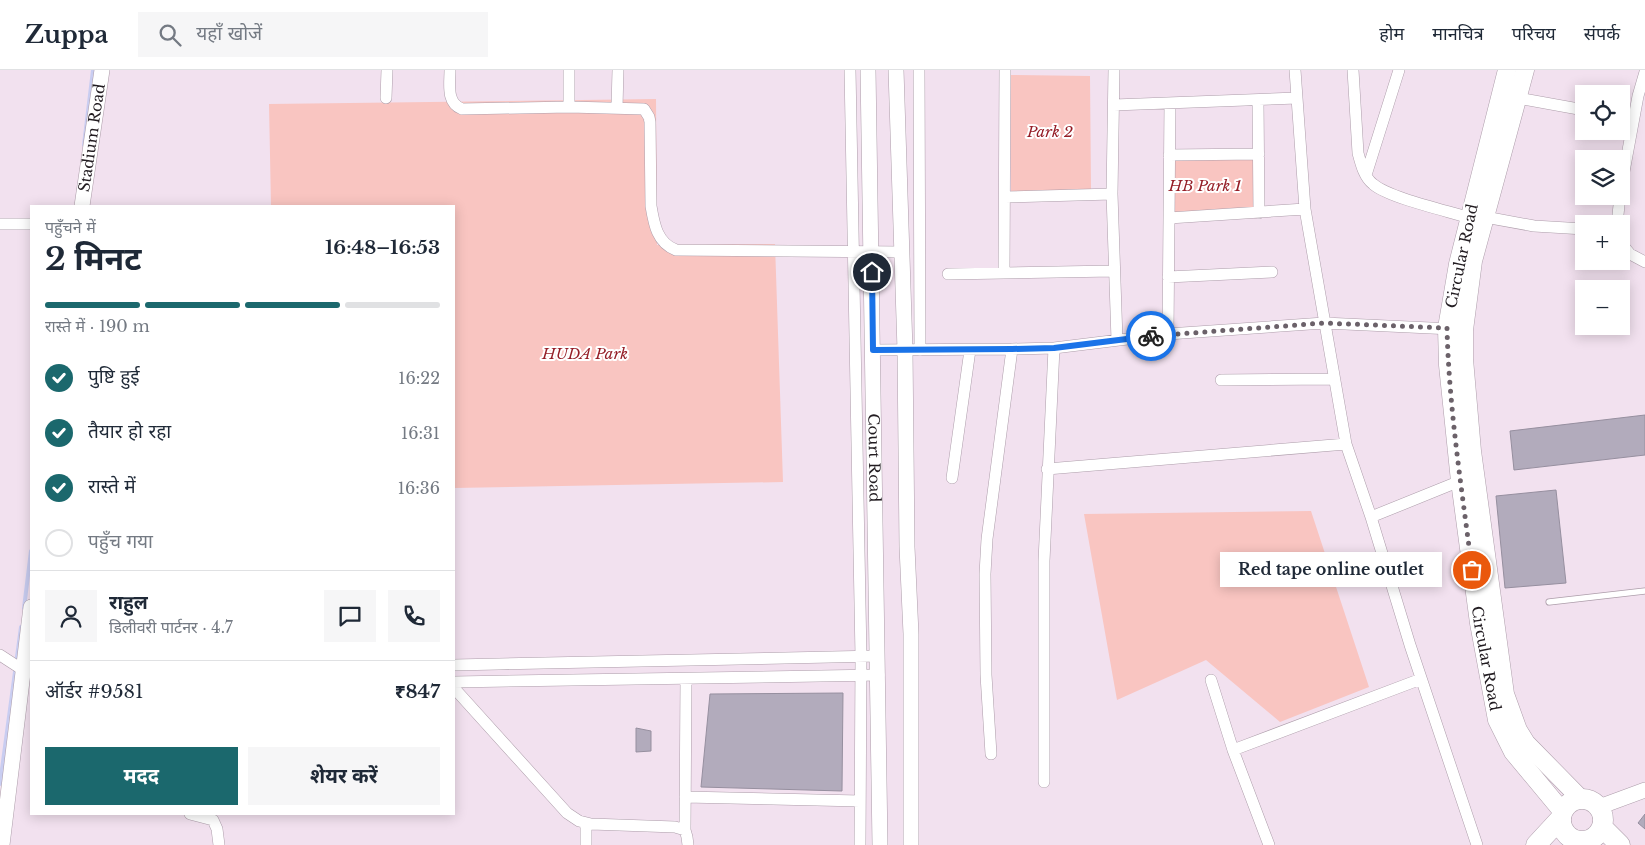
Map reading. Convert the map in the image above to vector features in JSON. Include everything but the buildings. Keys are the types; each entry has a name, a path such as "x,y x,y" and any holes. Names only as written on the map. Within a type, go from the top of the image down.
{"highway":[{"path":"1536,845 1561,815 1568,803 1580,798 1591,800 1599,807 1603,815 1588,839"},
{"path":"1561,815 1563,830 1567,835 1620,845"}],"main road":[{"path":"1525,70 1518,98 1477,218 1473,261 1456,329 1464,359 1472,451 1505,694 1518,730 1526,743 1580,798"},
{"name":"Circular Road","path":"1477,218 1503,71"},
{"name":"Circular Road","path":"1456,329 1448,365 1460,481 1480,623 1497,720 1513,752 1561,815"}],"street":[{"name":"Stadium Road","path":"82,205 102,70"},
{"path":"386,98 387,70"},
{"path":"450,70 452,100 455,105 462,109 569,107 644,109 649,117 651,206 659,235 668,247 682,252 901,252"},
{"path":"569,70 569,107"},
{"path":"617,108 618,70"},
{"path":"850,70 861,657 860,845"},
{"name":"Court Road","path":"868,70 879,675 880,845"},
{"path":"896,70 901,252 913,350"},
{"path":"911,845 911,634 907,547 919,70"},
{"path":"1004,272 1005,70"},
{"path":"1114,70 1112,194 1117,340"},
{"path":"1295,70 1304,210 1346,444 1477,845"},
{"path":"1353,70 1358,153 1362,166 1373,184 1382,190 1477,218 1517,224 1575,228"},
{"path":"1366,174 1399,70"},
{"path":"1628,150 1645,72"},
{"path":"1114,105 1297,98"},
{"path":"1518,98 1575,108"},
{"path":"1258,100 1259,213"},
{"path":"1168,334 1170,103"},
{"path":"1169,156 1259,154"},
{"path":"1005,197 1112,194"},
{"path":"1169,218 1304,210"},
{"path":"0,224 30,224"},
{"path":"1630,254 1645,262"},
{"path":"948,274 1114,271"},
{"path":"1168,277 1272,272"},
{"path":"873,350 1054,348 1168,334 1324,323 1456,329"},
{"path":"1044,782 1044,561 1054,348"},
{"path":"992,754 986,675 985,574 987,539 1012,349"},
{"path":"952,478 970,350"},
{"path":"1221,380 1334,379"},
{"path":"1047,469 1346,444"},
{"path":"1370,517 1460,481"},
{"path":"2,845 26,691 30,623"},
{"path":"0,655 27,670"},
{"path":"455,664 878,656"},
{"path":"455,682 879,675"},
{"path":"1233,750 1421,678"},
{"path":"686,679 685,830 688,845"},
{"path":"1211,680 1233,750 1269,845"},
{"path":"455,689 572,818 586,823 675,826 685,830"},
{"path":"1599,807 1645,790"},
{"path":"685,797 860,801"},
{"path":"194,815 213,820 217,829 219,845"},
{"path":"586,823 586,845"}],"lane":[{"path":"1549,602 1645,591"}],"green space":[{"name":"Park 2","path":"1010,75 1090,76 1091,189 1011,192"},
{"name":"HUDA Park","path":"656,99 657,245 775,244 783,482 455,488 455,205 271,205 269,104"},
{"name":"HB Park 1","path":"1171,157 1257,157 1257,211 1171,216"},
{"path":"1311,511 1369,687 1280,722 1206,660 1117,700 1084,514"}],"waterway":[{"path":"84,145 93,70"},
{"path":"24,608 30,559"},
{"path":"0,784 21,627"}],"way so far":[{"path":"1151,336 1324,323 1447,328 1448,365 1460,481 1472,570"}],"place":[{"name":"Red tape online outlet","path":"1472,570"}],"route":[{"path":"872,272 873,350 1054,348 1151,336"}]}
